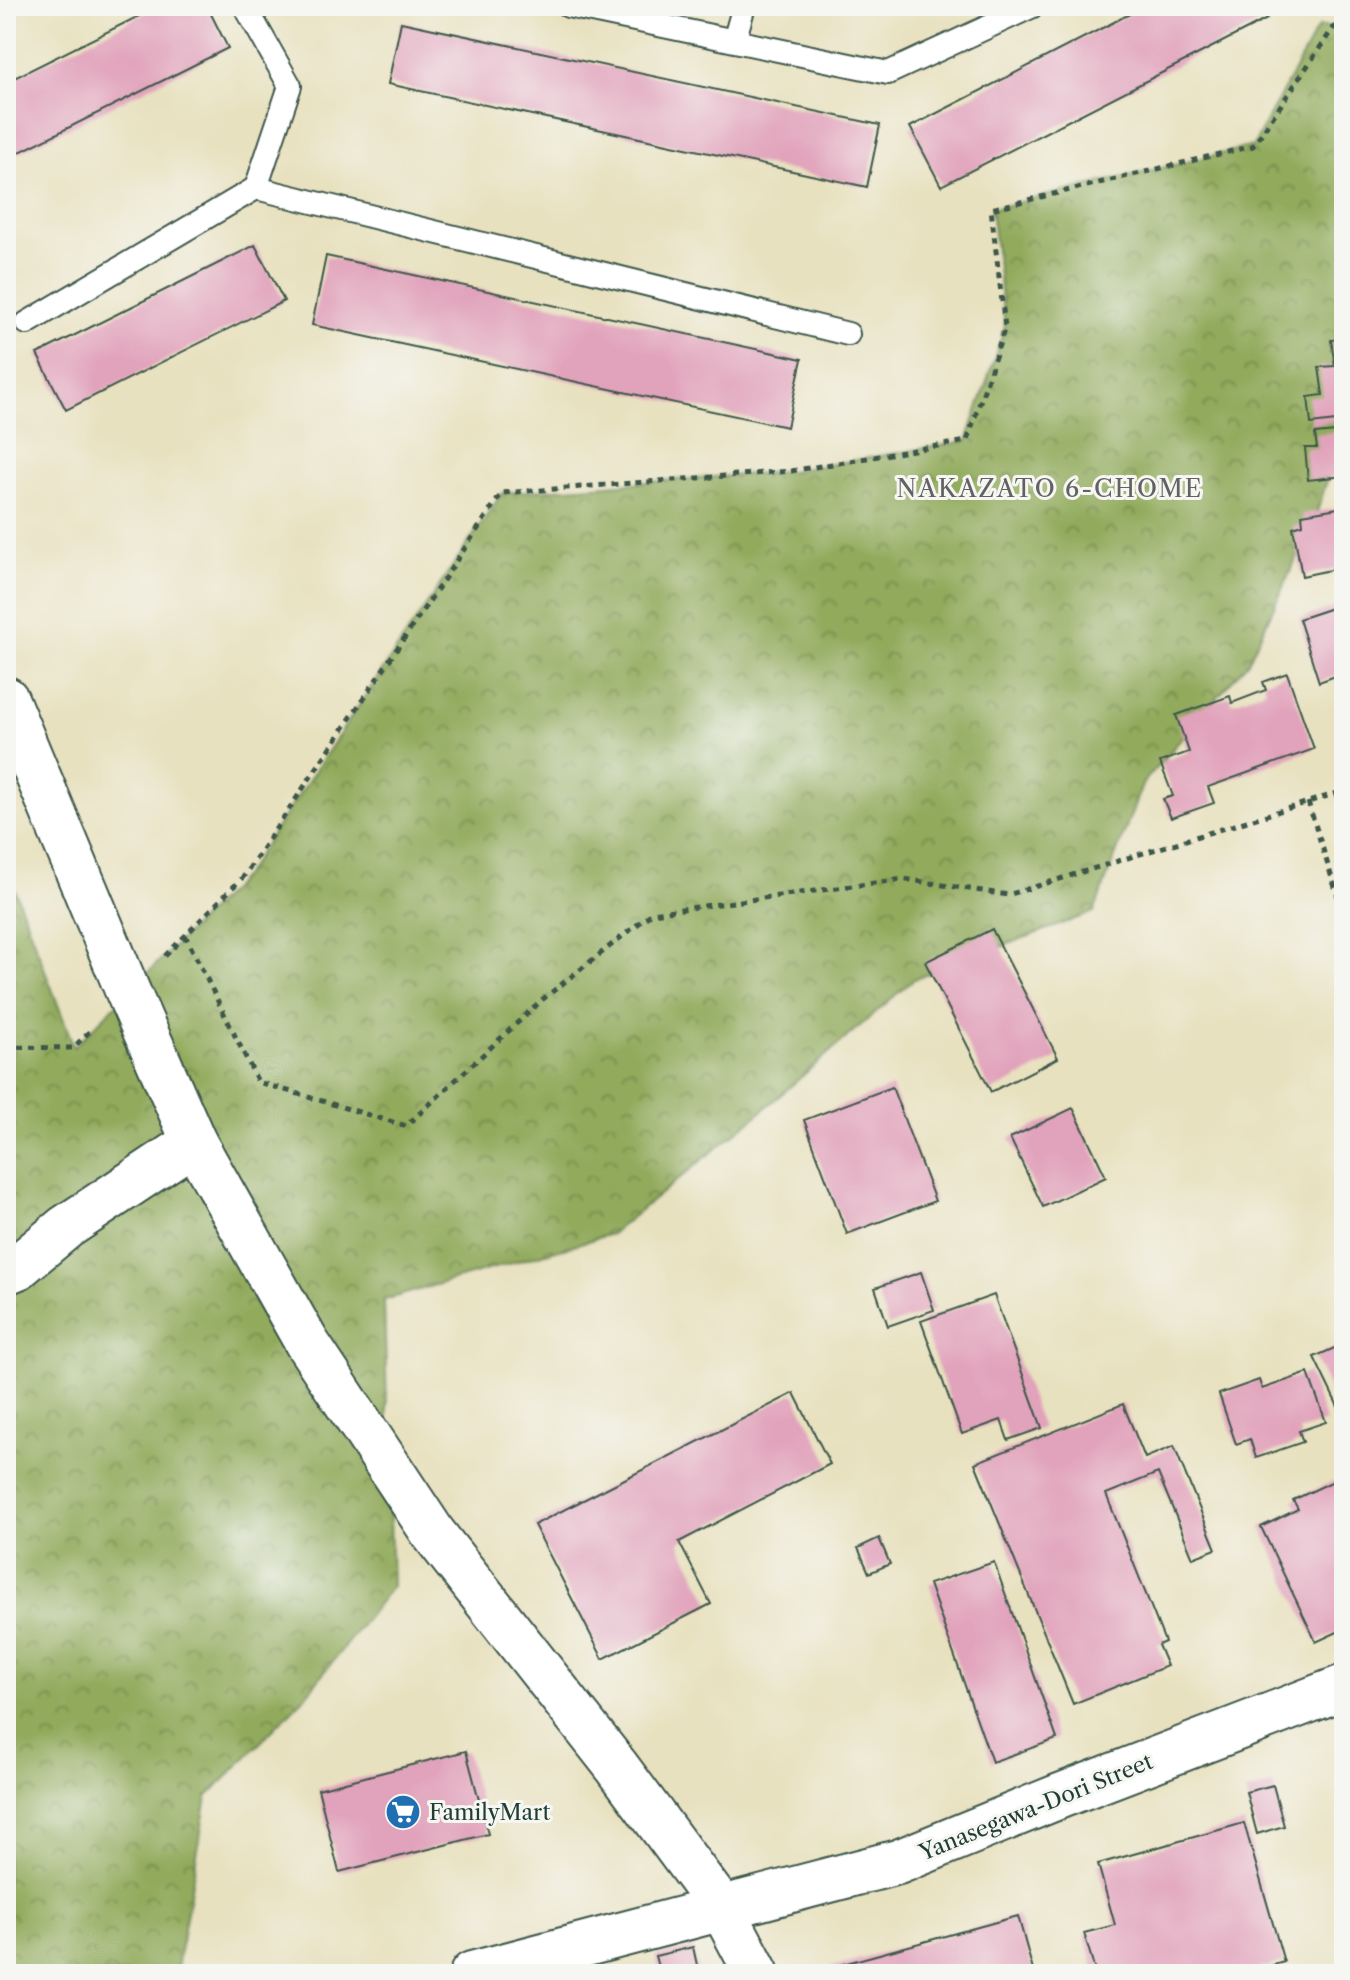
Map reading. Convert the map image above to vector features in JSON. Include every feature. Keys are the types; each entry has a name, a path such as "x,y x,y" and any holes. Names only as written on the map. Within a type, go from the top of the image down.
{"street":[{"path":"6,699 194,1142 307,1343 433,1533 617,1767 723,1910 757,1974"},
{"path":"6,1272 18,1267 66,1227 194,1142"},
{"name":"Yanasegawa-Dori Street","path":"472,1974 898,1862 1344,1687"}],"lane":[{"path":"27,323 256,188 290,86 245,6"},
{"path":"568,6 888,73 1033,6"},
{"path":"734,41 744,6"},
{"path":"256,188 848,334"}],"path":[{"path":"6,1047 73,1048 244,876 502,493 791,471 967,441 1005,327 991,209 1253,146 1334,27 1344,27"},
{"path":"185,935 258,1082 406,1126 543,999 652,913 904,879 1008,895 1344,791"},
{"path":"1308,802 1344,916"}],"green space":[{"path":"1318,27 1344,27 1344,428 1314,521 1248,662 1143,783 1094,912 914,979 755,1117 611,1234 384,1300 392,1586 303,1699 207,1797 176,1974 6,1974 6,867 74,1047 244,876 502,493 791,471 967,441 1005,327 991,209 1253,146"}],"building":[{"path":"159,6 207,6 228,48 6,159 6,82"},
{"path":"1145,6 1260,6 1267,19 941,186 910,127"},
{"path":"401,22 880,125 867,187 388,84"},
{"path":"255,245 284,301 66,410 37,354"},
{"path":"326,256 802,359 787,427 312,325"},
{"path":"1344,338 1344,420 1311,424 1308,397 1323,395 1319,367 1335,366 1331,340"},
{"path":"1336,432 1337,440 1344,439 1344,476 1308,480 1305,448 1317,448 1315,434"},
{"path":"1344,507 1344,567 1302,576 1293,527 1303,524 1302,514"},
{"path":"1344,604 1344,673 1319,682 1299,619"},
{"path":"1287,673 1314,749 1208,787 1214,803 1171,818 1163,799 1173,796 1160,762 1189,752 1176,715 1230,696 1232,703 1266,690 1263,682"},
{"path":"992,929 1058,1058 991,1092 925,962"},
{"path":"892,1087 935,1201 847,1234 804,1120"},
{"path":"1073,1108 1106,1177 1043,1207 1010,1138"},
{"path":"921,1272 934,1310 888,1326 875,1288"},
{"path":"994,1295 1042,1428 1008,1440 1001,1420 962,1434 921,1321"},
{"path":"1339,1346 1344,1350 1344,1419 1314,1357"},
{"path":"1308,1373 1326,1422 1299,1431 1303,1442 1256,1458 1250,1439 1236,1444 1219,1394 1259,1380 1262,1389"},
{"path":"794,1393 830,1464 679,1542 711,1604 603,1659 534,1525"},
{"path":"1123,1404 1145,1458 1174,1446 1216,1549 1193,1558 1158,1473 1106,1494 1165,1642 1158,1645 1167,1666 1073,1704 975,1463"},
{"path":"1344,1476 1344,1629 1316,1642 1261,1527 1298,1509 1293,1500"},
{"path":"879,1538 890,1564 869,1573 858,1548"},
{"path":"994,1562 1057,1739 992,1762 929,1584"},
{"name":"FamilyMart","path":"466,1751 488,1834 339,1872 318,1789"},
{"path":"1273,1785 1284,1826 1257,1834 1246,1792"},
{"path":"1244,1823 1284,1962 1242,1974 1096,1974 1084,1933 1115,1925 1098,1864"},
{"path":"1018,1916 1034,1974 810,1974 810,1973"},
{"path":"693,1947 699,1974 660,1974 655,1956"}],"place":[{"name":"FamilyMart","path":"403,1812"}],"district":[{"name":"NAKAZATO 6-CHOME","path":"1050,488"}]}
